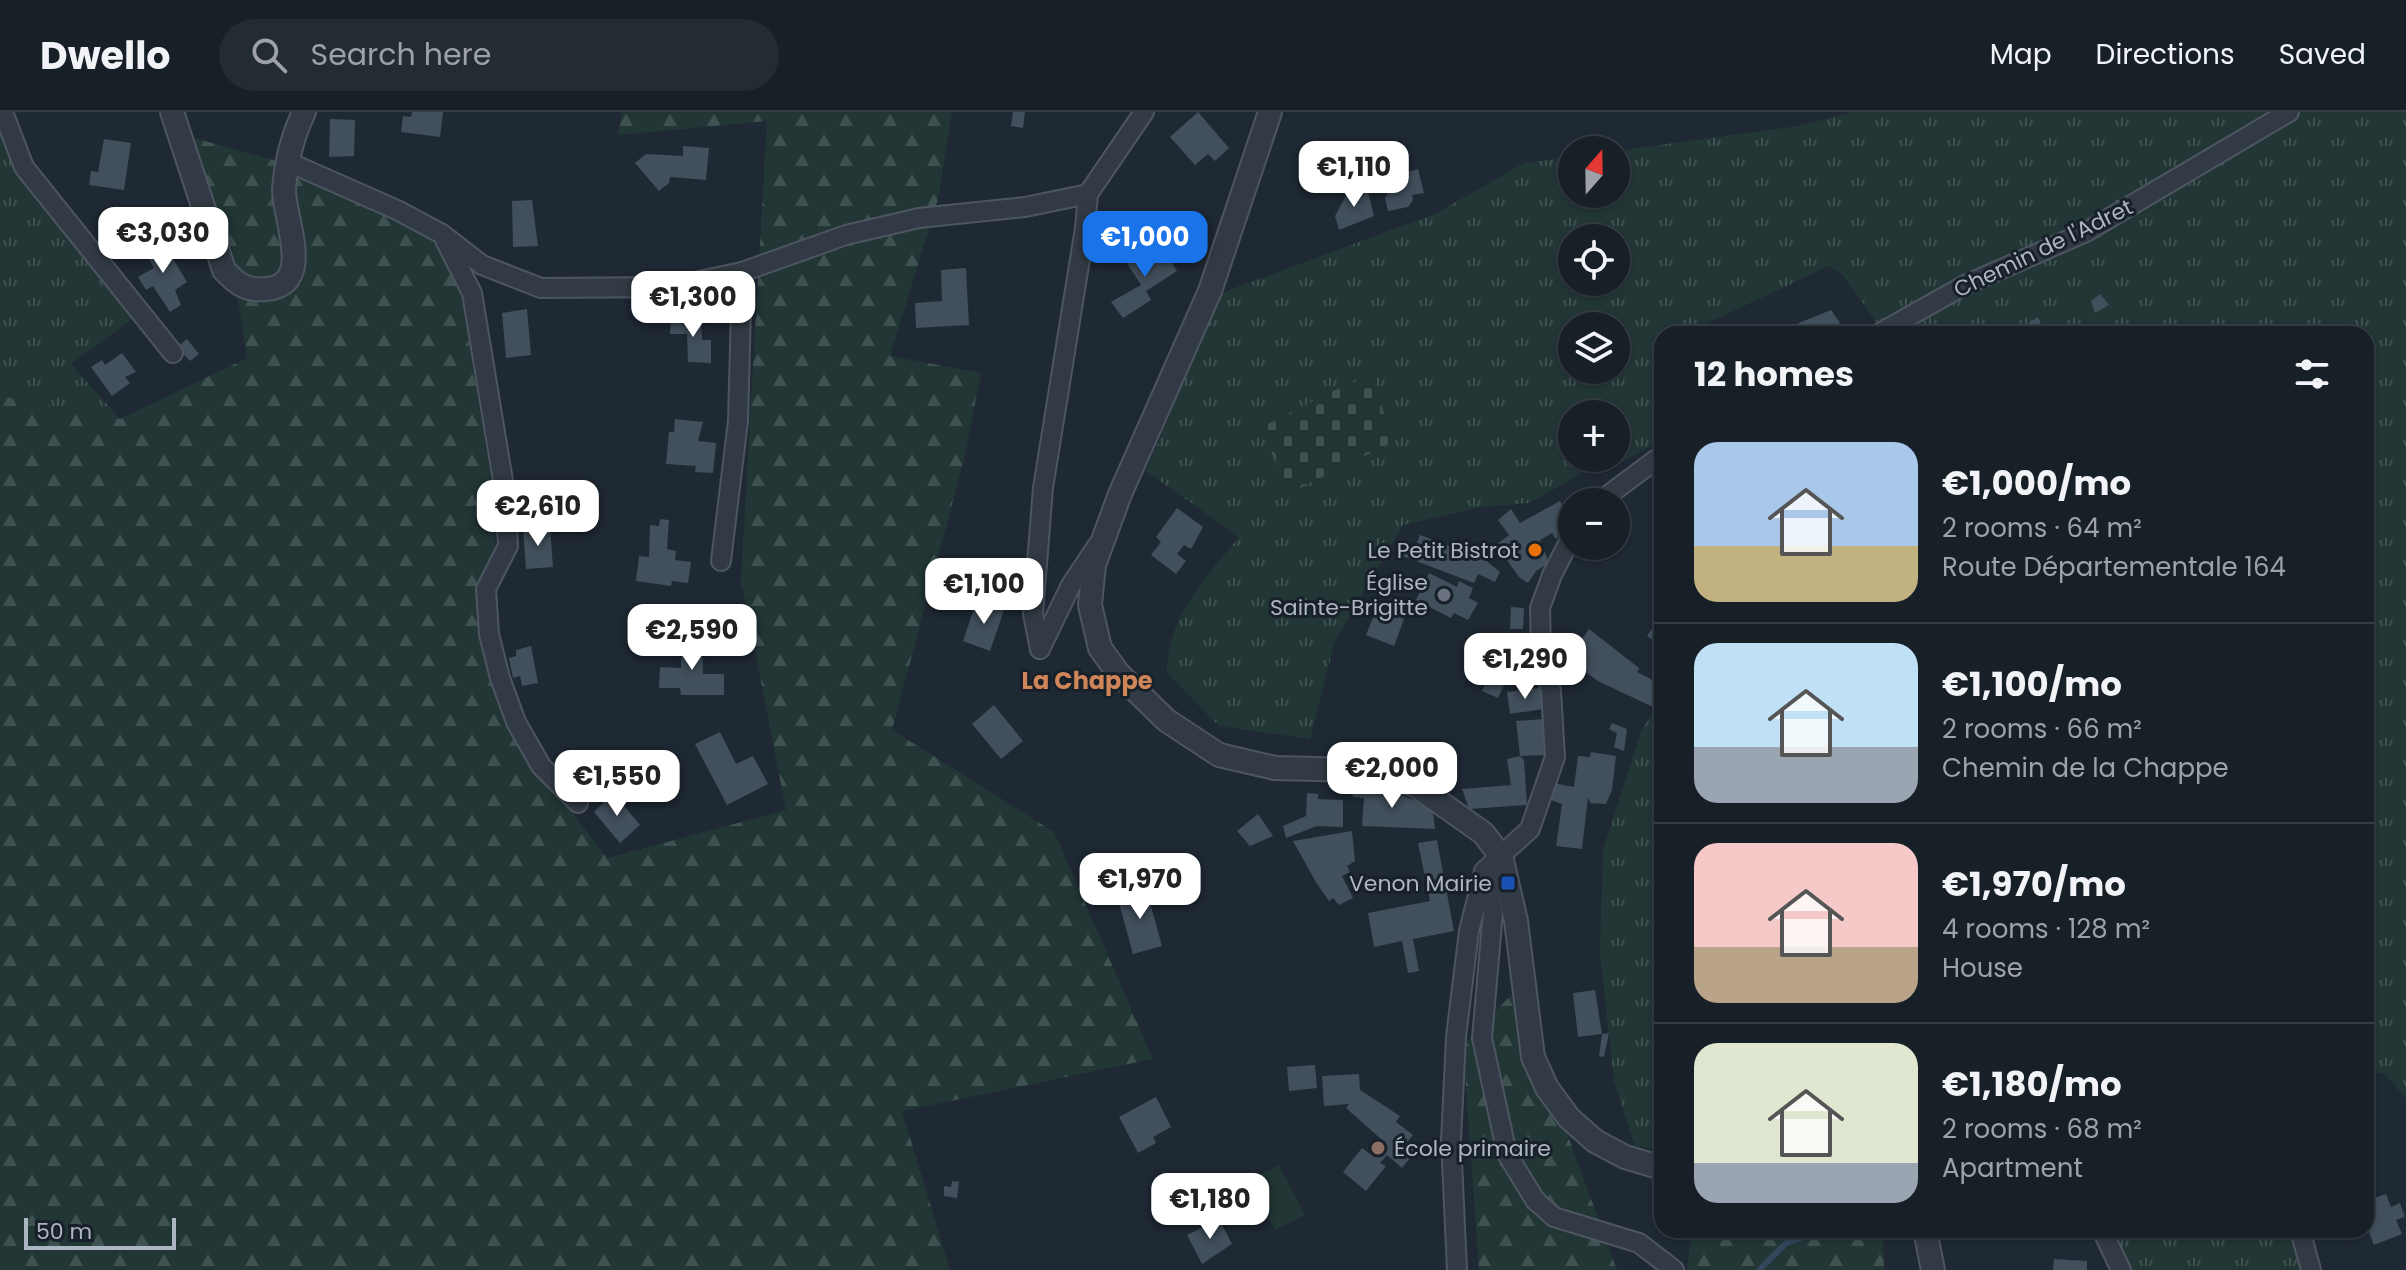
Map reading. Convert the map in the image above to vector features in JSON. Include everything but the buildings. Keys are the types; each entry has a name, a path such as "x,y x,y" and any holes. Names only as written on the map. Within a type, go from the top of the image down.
{"street":[{"path":"3,112 24,167 173,353"},
{"path":"172,112 224,270 239,286 256,290 275,288 289,276 296,259 284,195 286,161 304,112"},
{"path":"1102,538 1071,585 1040,649 1033,614 1043,488 1088,194 1144,112"},
{"path":"1270,112 1210,291 1102,538 1094,565 1090,605 1100,648 1118,673 1166,720 1219,755 1275,768 1359,770 1388,775 1415,785 1468,820 1493,863 1516,921 1533,1057 1547,1088 1569,1118 1595,1141 1625,1157 1654,1166"},
{"name":"Chemin de l'Adret","path":"1892,326 1965,285 2086,232 2289,112"},
{"path":"286,161 397,210 442,234 482,265 541,288 671,287 742,272 846,235 919,218 1025,207 1088,194"},
{"path":"442,234 472,293 505,493 508,546 486,589 489,634 516,722 541,766 578,803"},
{"path":"721,561 738,421 742,272"},
{"path":"1618,488 1654,461"},
{"path":"1457,1270 1451,1140 1456,1037 1469,931 1493,863 1530,829 1555,757 1551,691 1541,653 1540,608 1560,560"},
{"path":"1493,863 1493,912 1482,1038 1507,1154 1535,1200 1554,1217 1639,1243 1674,1270"},
{"path":"1927,1238 1932,1263"},
{"path":"2106,1238 2121,1270"},
{"path":"2302,1238 2311,1270"}],"green space":[{"path":"622,112 952,112 938,199 890,356 981,373 964,459 892,730 1054,832 1153,1059 902,1111 950,1270 0,1270 0,396 120,419 247,358 232,261 190,137 274,160 303,179 428,233 459,281 496,511 495,554 476,592 489,670 516,740 607,858 786,810 741,579 767,121 618,135"},
{"path":"1853,112 2406,112 2406,1098 2384,1073 2374,1073 2374,326 1879,326 1842,274 1829,266 1701,326 1654,326 1654,444 1630,458 1630,400 1558,400 1558,472 1584,472 1529,503 1481,507 1403,525 1335,641 1310,739 1219,726 1167,673 1173,634 1181,616 1201,584 1239,537 1146,471 1221,293 1435,214 1524,163 1558,159 1558,208 1630,208 1630,149 1798,126"},
{"path":"0,121 135,317 71,364 120,419 0,396"},
{"path":"1371,372 1393,442 1290,493 1260,428"},
{"path":"1654,712 1654,1148 1635,1146 1614,1081 1600,953 1603,850 1642,729"},
{"path":"1515,991 1617,1270 1479,1270 1463,1045"},
{"path":"1279,1165 1305,1215 1275,1230 1250,1180"},
{"path":"1691,1238 1883,1238 1884,1270 1687,1270"},
{"path":"2111,1238 2297,1238 2304,1270 2125,1270"}],"waterway":[{"path":"1759,1270 1786,1243 1801,1238"}],"place":[{"name":"Le Petit Bistrot","path":"1535,550"},
{"name":"Église Sainte-Brigitte","path":"1444,595"},
{"name":"Venon Mairie","path":"1508,883"},
{"name":"École primaire","path":"1378,1148"}],"district":[{"name":"La Chappe","path":"1087,681"}]}
